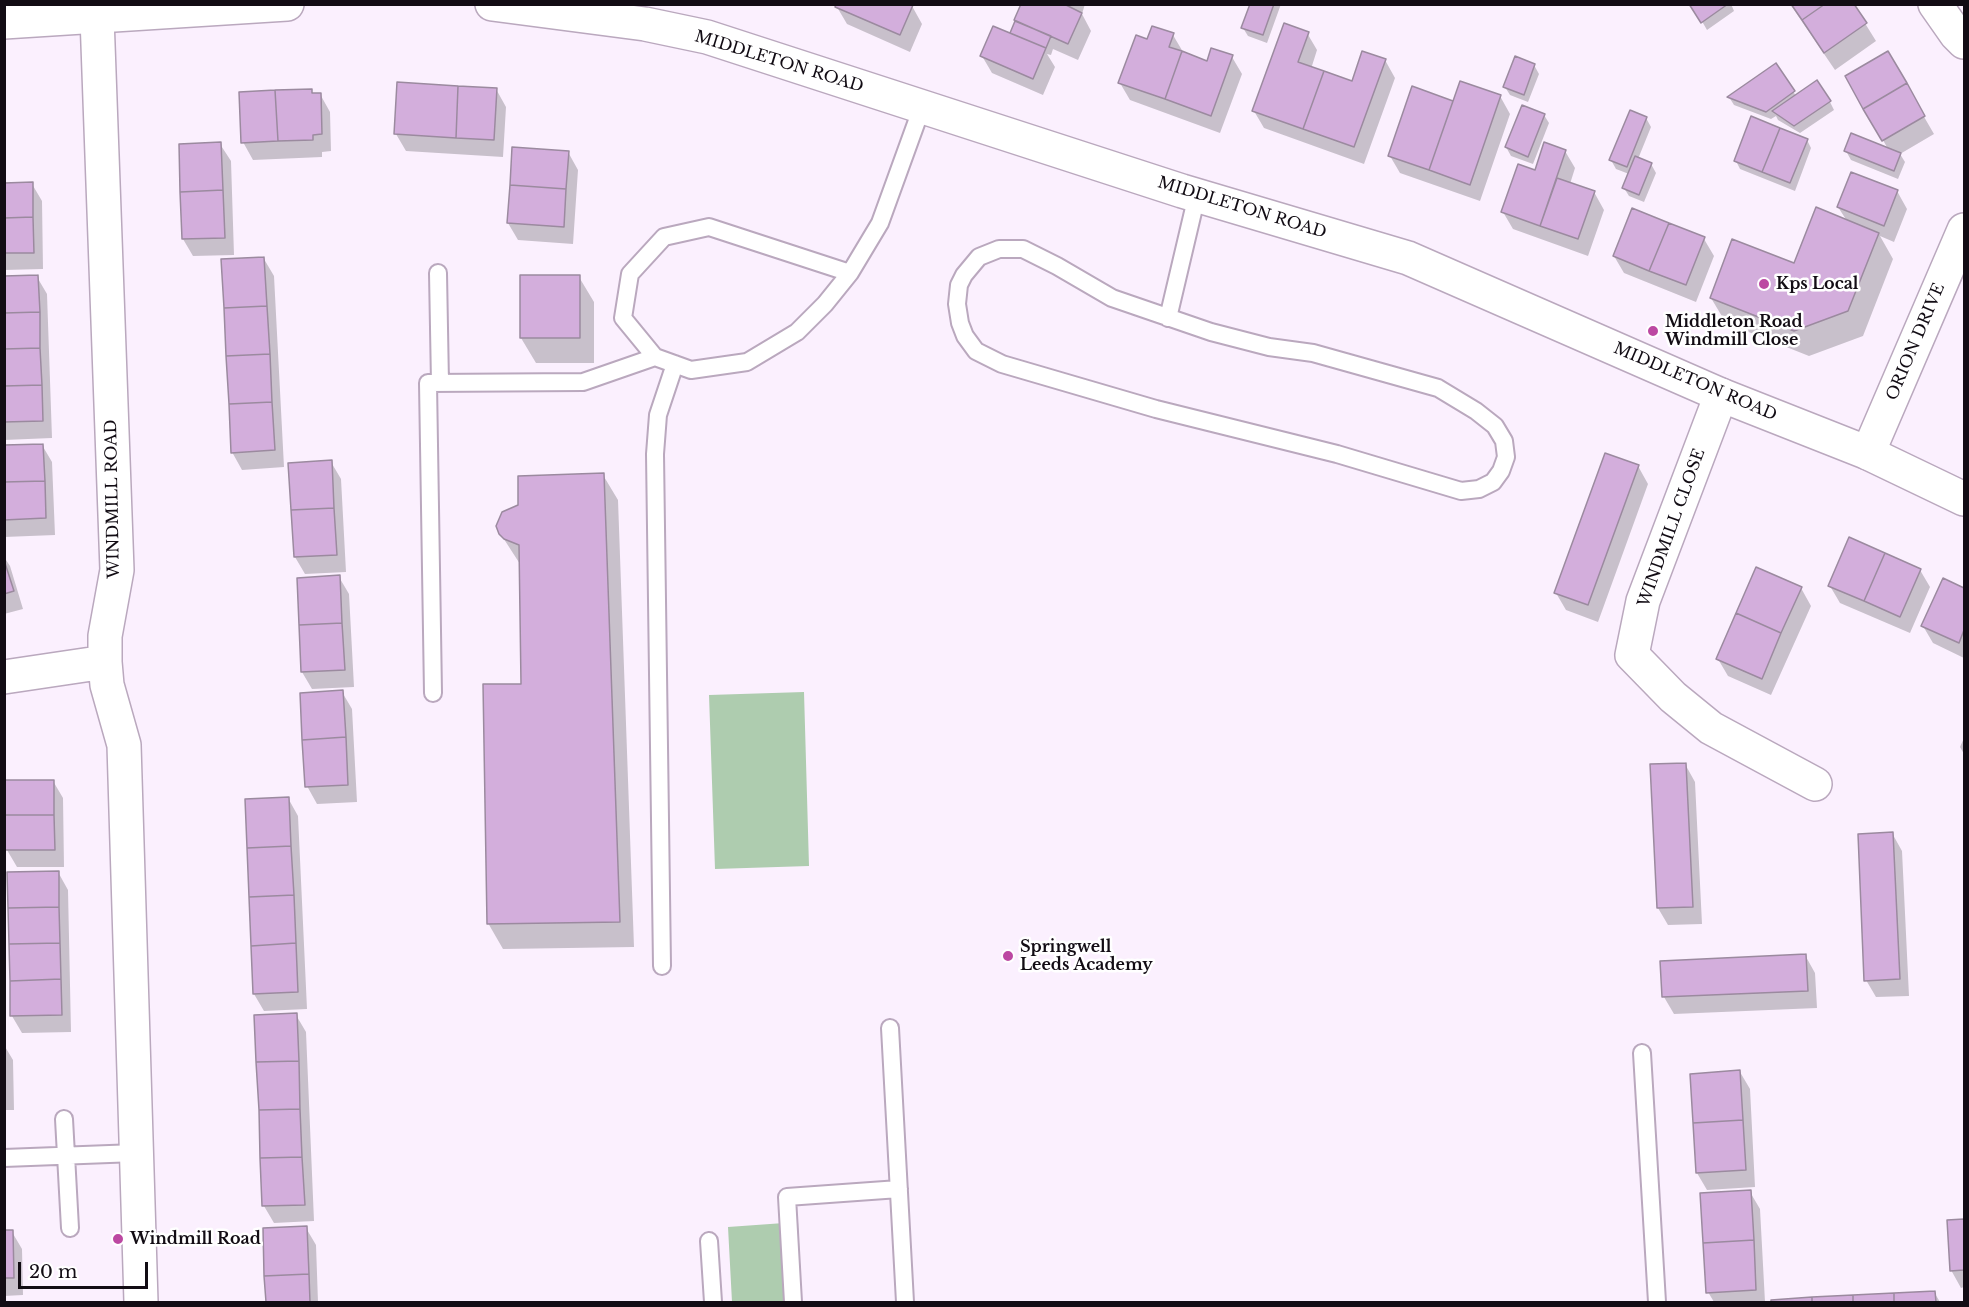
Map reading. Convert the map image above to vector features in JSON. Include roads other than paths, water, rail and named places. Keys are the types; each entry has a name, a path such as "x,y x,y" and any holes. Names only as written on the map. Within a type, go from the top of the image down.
{"street":[{"path":"4,22 286,4"},
{"name":"MIDDLETON ROAD","path":"492,4 645,24 706,37 1197,195 1408,258 1721,395 1868,453 1965,499"},
{"path":"1935,4 1956,34 1965,42"},
{"name":"WINDMILL ROAD","path":"97,17 117,570 105,636 105,662 107,685 124,745 141,1302"},
{"name":"ORION DRIVE","path":"1868,453 1965,230"},
{"name":"WINDMILL CLOSE","path":"1721,395 1643,601 1632,655 1673,697 1711,728 1815,784"},
{"path":"4,677 105,662"}],"lane":[{"path":"850,273 709,227 663,237 630,274 623,318 655,357 691,370 747,362 797,332 825,304 850,273 880,223 922,107"},
{"path":"1168,318 1197,195"},
{"path":"999,249 1023,249 1112,298 1168,318 1211,333 1269,347 1313,353 1420,381 1438,388 1476,411 1495,426 1504,441 1506,458 1501,471 1493,482 1479,489 1461,491 1337,454 1156,409 1002,364 976,351 965,336 957,304 959,285 964,274 980,257 999,249"},
{"path":"438,273 440,383"},
{"path":"433,693 428,383 582,382 655,357"},
{"path":"662,966 656,454 658,415 675,364"},
{"path":"890,1028 905,1302"},
{"path":"1642,1053 1657,1302"},
{"path":"64,1119 70,1228"},
{"path":"4,1158 136,1153"},
{"path":"793,1302 787,1197 899,1188"},
{"path":"709,1241 713,1302"}],"place":[{"name":"Kps Local","path":"1764,284"},
{"name":"Middleton Road Windmill Close","path":"1653,331"},
{"name":"Springwell Leeds Academy","path":"1008,956"},
{"name":"Windmill Road","path":"118,1239"}]}
